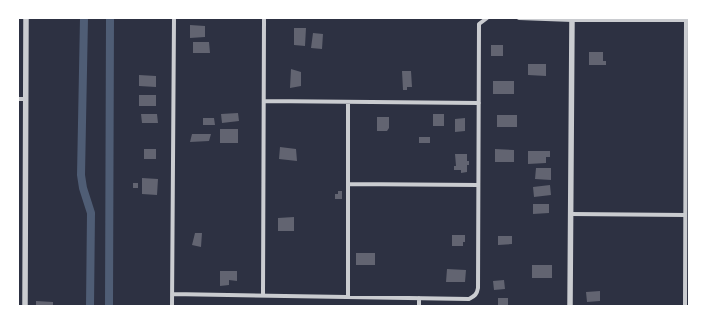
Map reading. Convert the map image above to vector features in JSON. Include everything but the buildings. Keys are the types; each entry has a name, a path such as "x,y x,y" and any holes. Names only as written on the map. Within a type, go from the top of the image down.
{"street":[{"path":"25,306 26,18"},
{"path":"172,306 174,18"},
{"path":"263,295 264,18"},
{"path":"172,294 469,299 474,297 477,293 479,24 487,18"},
{"path":"519,18 688,20 685,214 687,300 685,306"},
{"path":"570,306 572,19"},
{"path":"18,99 25,100"},
{"path":"264,102 479,103"},
{"path":"348,102 348,297"},
{"path":"348,184 478,185"},
{"path":"571,214 685,214"},
{"path":"419,298 419,306"}],"waterway":[{"path":"84,18 81,175 83,188 91,213 90,306"},
{"path":"109,306 110,18"}]}
